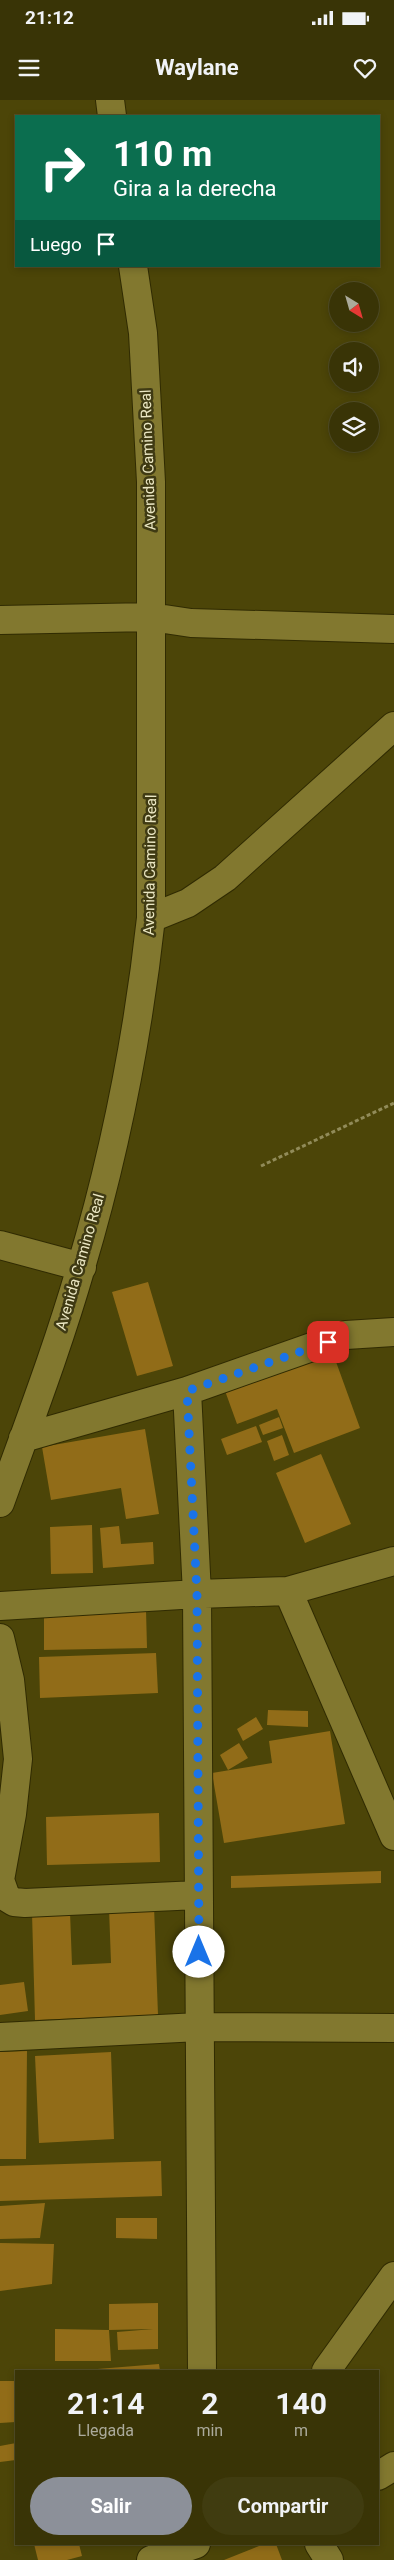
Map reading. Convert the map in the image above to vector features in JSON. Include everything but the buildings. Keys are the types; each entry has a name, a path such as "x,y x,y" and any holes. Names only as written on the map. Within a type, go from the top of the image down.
{"street":[{"path":"110,100 112,115"},
{"name":"Avenida Camino Real","path":"0,1503 46,1378 82,1266 131,1062 144,985 151,918 150,482 142,333 133,267"},
{"path":"0,620 151,617 191,624 394,629"},
{"path":"151,918 188,903 224,878 394,726"},
{"path":"0,1246 82,1266"},
{"path":"23,1438 187,1391 346,1335 394,1332"},
{"path":"187,1391 197,1594 202,2370"},
{"path":"0,1606 197,1594 288,1591 394,1561"},
{"path":"288,1591 394,1836"},
{"path":"0,1638 10,1680 18,1760 12,1814 0,1880 6,1897 14,1902 25,1903 198,1895"},
{"path":"0,2037 199,2028 394,2028"},
{"path":"327,2370 394,2276"},
{"path":"379,2475 394,2466"},
{"path":"151,2560 193,2545"},
{"path":"203,2545 204,2560"},
{"path":"320,2545 329,2560"}],"path":[{"path":"261,1166 394,1103"}],"route":[{"path":"199,1952 197,1594 187,1391 328,1342"}]}
